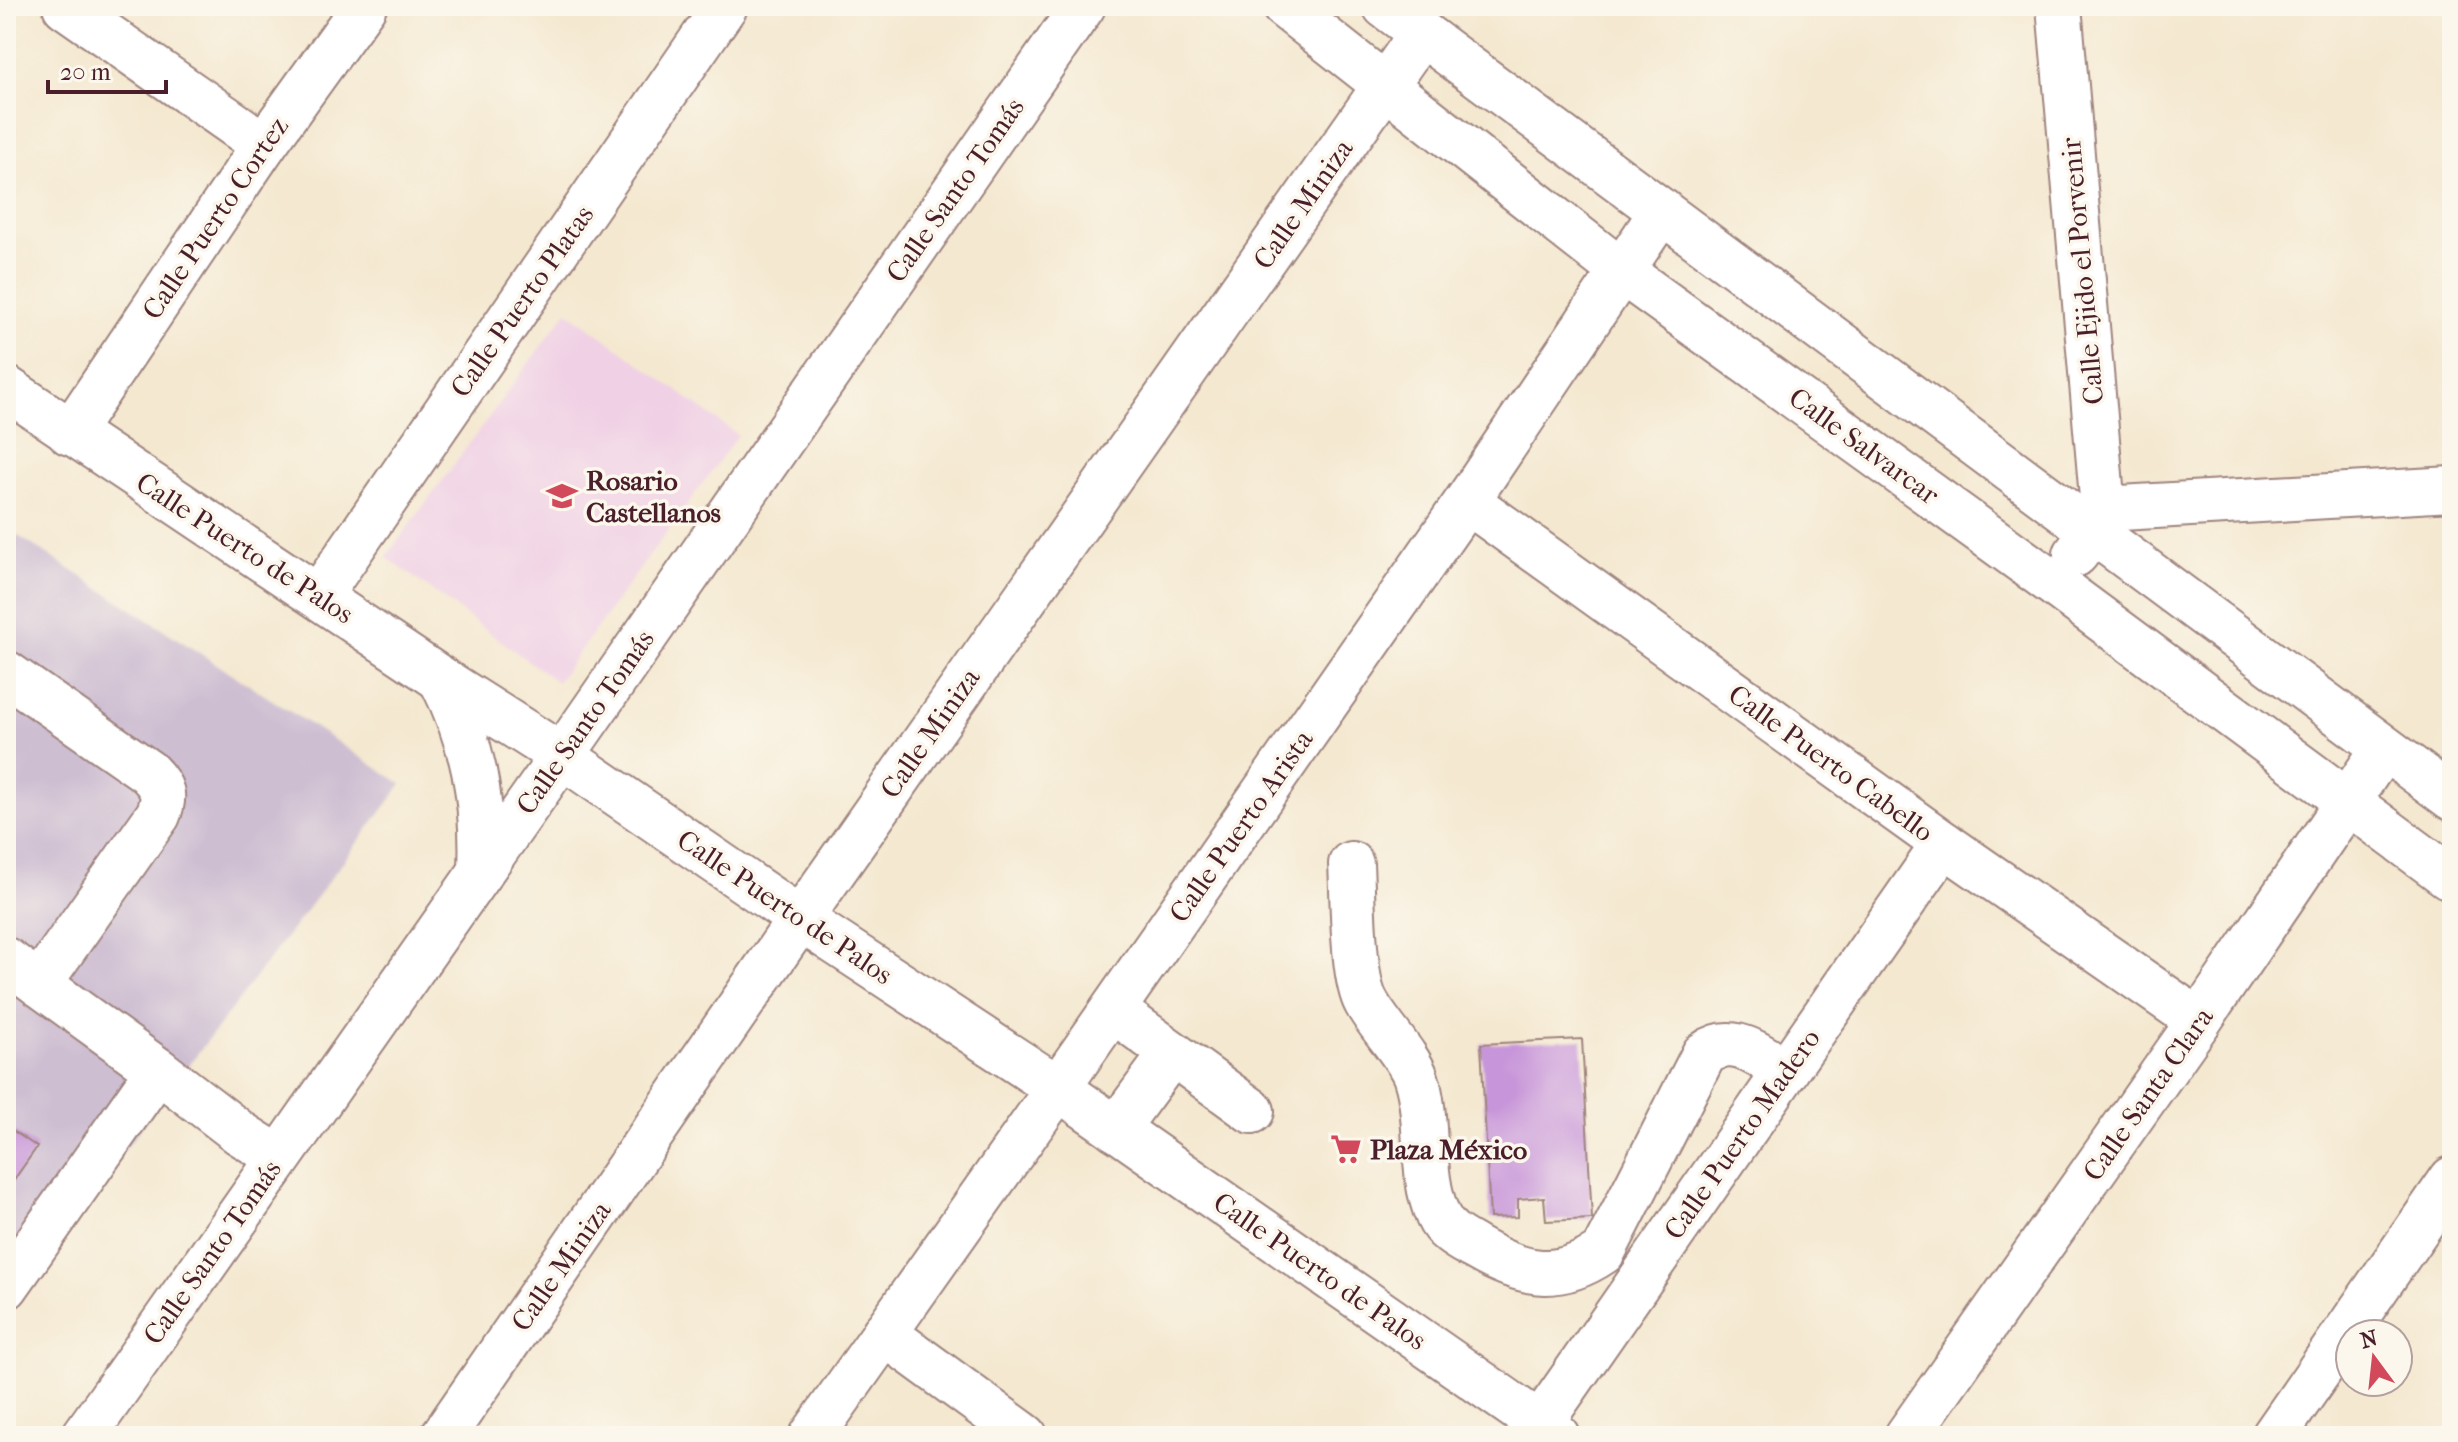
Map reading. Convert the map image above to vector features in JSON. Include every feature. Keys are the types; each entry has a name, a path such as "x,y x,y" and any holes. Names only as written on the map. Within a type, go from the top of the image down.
{"street":[{"path":"65,6 264,145"},
{"name":"Calle Puerto Cortez","path":"70,433 264,145 364,6"},
{"name":"Calle Puerto Platas","path":"319,596 725,6"},
{"name":"Calle Santo Tomás","path":"84,1436 562,756 1083,6"},
{"name":"Calle Salvarcar","path":"1284,6 1621,271 2452,876"},
{"path":"1385,6 1662,211 2097,521 2384,748 2452,798"},
{"name":"Calle Ejido el Porvenir","path":"2059,6 2097,521"},
{"name":"Calle Miniza","path":"443,1436 800,919 1422,33"},
{"name":"Calle Puerto Arista","path":"812,1436 1467,501 1662,211"},
{"name":"Calle Puerto de Palos","path":"6,388 1058,1088 1548,1430"},
{"path":"2097,521 2452,489"},
{"name":"Calle Puerto Cabello","path":"1467,501 1944,844 2199,1021"},
{"path":"2054,584 2097,521"},
{"path":"6,673 148,772 163,790 163,803 158,815 104,891 22,972 240,1133 278,1157"},
{"path":"441,679 456,708 475,771 482,825 481,869"},
{"name":"Calle Santa Clara","path":"1907,1436 2199,1021 2384,748"},
{"name":"Calle Puerto Madero","path":"1548,1430 1786,1071 1944,844"},
{"path":"1351,864 1358,981 1365,1001 1415,1074 1420,1092 1432,1197 1439,1218 1450,1233 1503,1264 1533,1272 1559,1270 1585,1264 1603,1252 1704,1054 1713,1047 1735,1044 1786,1071"},
{"path":"1113,1010 1252,1111"},
{"path":"1116,1129 1172,1053"},
{"path":"6,1287 158,1070"},
{"path":"2274,1436 2452,1179"},
{"path":"884,1333 1025,1436"}],"shaded area":[{"name":"Rosario Castellanos","path":"567,311 738,435 557,682 386,557"},
{"path":"6,528 402,784 6,1306"}],"building":[{"path":"1582,1039 1592,1219 1546,1221 1544,1197 1518,1199 1518,1217 1490,1218 1481,1044"},
{"path":"6,1126 37,1147 6,1191"}],"place":[{"name":"Rosario Castellanos","path":"562,496"},
{"name":"Plaza México","path":"1346,1149"}]}
